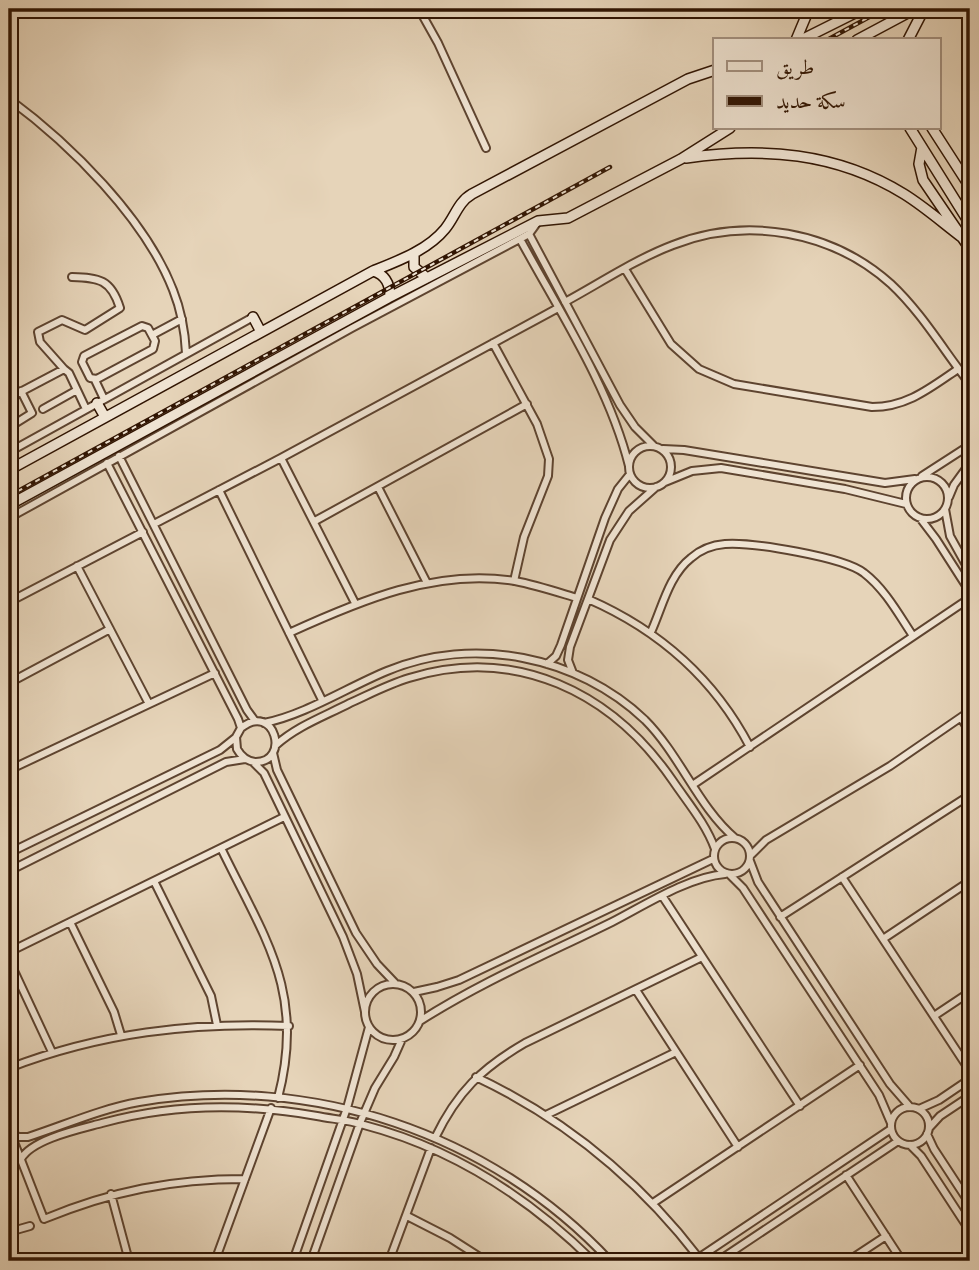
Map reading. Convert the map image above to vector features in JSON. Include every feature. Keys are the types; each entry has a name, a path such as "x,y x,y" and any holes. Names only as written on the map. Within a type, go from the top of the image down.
{"main road":[{"path":"797,38 809,9"},
{"path":"806,38 863,9"},
{"path":"861,38 915,9"},
{"path":"909,38 924,9"},
{"path":"9,470 373,271 414,254 445,229 460,203 472,194 688,79 713,71"},
{"path":"9,505 390,297 538,221 568,218 681,159 727,130"},
{"path":"911,130 970,224"},
{"path":"933,130 966,175 970,187"},
{"path":"922,147 919,164 923,180 970,249"},
{"path":"681,159 714,154 773,152 834,162 903,194 964,239"},
{"path":"414,254 414,267 428,278"},
{"path":"373,271 388,282 390,297"},
{"path":"253,317 261,332"},
{"path":"101,401 105,417"}],"street":[{"path":"419,9 438,43 486,148"},
{"path":"9,99 38,120 64,144 120,205 141,233 162,266 173,290 182,319 186,353"},
{"path":"9,518 352,328 529,234 538,221"},
{"path":"565,302 673,244 724,231 764,230 803,236 841,250 859,260 891,285 918,315 970,384"},
{"path":"529,234 620,405 635,427 654,446 885,483 930,476 943,484 948,499"},
{"path":"520,239 610,404 630,474 637,484 656,488"},
{"path":"625,269 671,344 699,369 734,384 885,407 911,400 958,369"},
{"path":"72,277 98,278 103,281 120,308 85,330 62,320 38,332 40,342 68,371 86,409"},
{"path":"154,524 558,308"},
{"path":"9,452 253,317"},
{"path":"152,335 182,319"},
{"path":"95,380 153,349 156,342 147,327 140,326 83,356 83,364 90,378 95,380 101,401"},
{"path":"494,343 544,440 549,468 524,537 514,581"},
{"path":"9,398 64,369"},
{"path":"43,409 77,390"},
{"path":"9,416 16,423 32,413 21,391"},
{"path":"314,521 527,404"},
{"path":"970,445 918,478 906,490 909,510 936,539 970,593"},
{"path":"629,466 630,458 640,448 654,446"},
{"path":"663,449 671,465 665,482"},
{"path":"119,456 255,721"},
{"path":"281,458 355,603"},
{"path":"107,463 241,727"},
{"path":"970,463 958,479 945,509 950,536 970,572"},
{"path":"573,673 569,653 610,540 629,511 665,482 692,471 721,468 845,489 906,503"},
{"path":"547,663 559,651 614,498 630,474"},
{"path":"378,487 426,583"},
{"path":"219,490 322,700"},
{"path":"125,498 137,491"},
{"path":"919,518 934,518 945,509"},
{"path":"9,602 143,532"},
{"path":"651,632 683,564 704,550 728,544 826,558 853,566 874,582 914,636"},
{"path":"77,566 149,704"},
{"path":"289,633 355,603 426,583 470,579 514,581 577,598"},
{"path":"694,784 970,598"},
{"path":"588,599 651,632 676,652 706,681 738,723 750,747"},
{"path":"9,683 110,629"},
{"path":"264,723 280,719 388,670 436,657 486,653 519,657 547,663 573,673 610,693 644,719 672,751 720,824 747,846 755,877 890,1084 910,1107"},
{"path":"276,745 296,729 389,685 410,678 453,669 519,672 581,694 600,705 634,732 662,765 708,833 715,849"},
{"path":"9,770 215,673"},
{"path":"9,871 226,762 245,759 253,762 264,773 350,955 369,1027 386,1039 402,1039 411,1034 420,1021 472,990 705,878 744,870 766,840 880,773 970,712"},
{"path":"961,718 970,732"},
{"path":"9,853 220,750 236,737 241,727 255,721 264,723 271,728 275,736 275,766 331,883 362,944 395,983"},
{"path":"236,737 237,749 245,759"},
{"path":"253,762 264,760 273,753"},
{"path":"780,917 970,794"},
{"path":"9,952 284,817"},
{"path":"736,838 725,839 715,849 713,859 717,868 743,888 885,1103 898,1141 917,1144 940,1116 970,1096"},
{"path":"221,848 275,959 285,992 289,1026 286,1061 278,1098"},
{"path":"414,992 459,980 713,859"},
{"path":"842,877 970,1071"},
{"path":"153,881 211,996 217,1025"},
{"path":"883,939 970,881"},
{"path":"319,888 331,883"},
{"path":"663,897 800,1105"},
{"path":"70,922 114,1012 121,1035"},
{"path":"435,1138 459,1096 499,1058 702,957"},
{"path":"9,960 52,1052"},
{"path":"365,1013 366,1002 376,989 395,983 414,992 421,1005 420,1021"},
{"path":"636,990 737,1147"},
{"path":"934,1016 970,992"},
{"path":"9,1068 52,1052 121,1035 217,1025 289,1026"},
{"path":"293,1261 343,1121 369,1027"},
{"path":"311,1261 360,1123 402,1039"},
{"path":"546,1115 676,1052"},
{"path":"653,1203 860,1065"},
{"path":"476,1077 546,1115 598,1153 653,1203 696,1259 891,1126 898,1111 910,1107 919,1109 939,1100 970,1079"},
{"path":"10,1131 23,1138 101,1111 172,1097 225,1095 278,1098 347,1108 435,1138 486,1163 534,1194 580,1231 610,1261"},
{"path":"21,1159 31,1147 48,1141 120,1118 162,1111 201,1107 271,1108 360,1123 431,1148 507,1189 552,1223 593,1261"},
{"path":"215,1261 271,1108"},
{"path":"919,1109 928,1121 934,1149 970,1205"},
{"path":"10,1131 44,1219 111,1194 178,1181 245,1179"},
{"path":"44,1131 48,1141"},
{"path":"718,1261 898,1141"},
{"path":"910,1145 921,1156 970,1231"},
{"path":"389,1261 431,1148"},
{"path":"846,1175 902,1261"},
{"path":"111,1194 129,1261"},
{"path":"407,1216 450,1238 486,1261"},
{"path":"9,1232 30,1226"},
{"path":"848,1261 886,1236"}],"railway":[{"path":"831,38 884,9"},
{"path":"9,496 610,167"}]}
